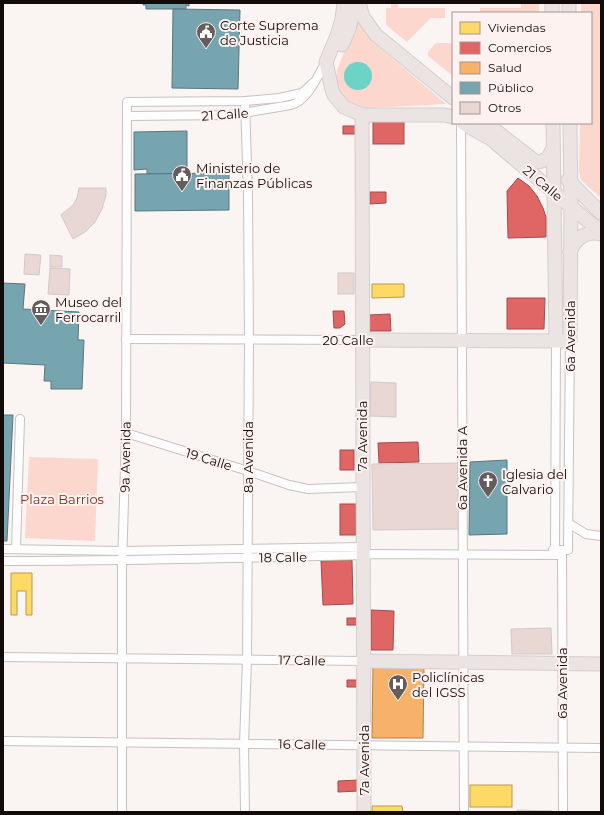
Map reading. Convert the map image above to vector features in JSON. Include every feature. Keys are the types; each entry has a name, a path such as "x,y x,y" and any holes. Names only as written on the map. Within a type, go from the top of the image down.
{"main road":[{"path":"344,3 338,33 326,62 332,90 337,99 344,106 362,115 445,115 452,117"},
{"path":"328,76 349,29 355,3"},
{"path":"359,3 363,17 376,34 451,98"},
{"name":"7a Avenida","path":"362,115 364,812"},
{"name":"21 Calle","path":"464,124 490,139 571,206 601,233"},
{"path":"474,124 490,139"},
{"name":"21 Calle","path":"487,124 536,162 541,162 547,159 553,148"},
{"name":"6a Avenida","path":"553,124 556,341"},
{"name":"6a Avenida","path":"570,124 570,341"},
{"name":"21 Calle","path":"554,166 601,212"},
{"path":"570,252 573,245 581,237 591,233 601,233"},
{"name":"20 Calle","path":"362,340 570,341"},
{"name":"17 Calle","path":"363,661 601,664"}],"street":[{"name":"21 Calle","path":"127,116 231,115 273,109 298,103 304,98 326,62"},
{"name":"21 Calle","path":"127,102 245,101 302,93 313,84"},
{"name":"8a Avenida","path":"245,101 248,201 249,340 247,660 244,744 245,812"},
{"name":"9a Avenida","path":"122,812 121,658 122,551 126,433 127,102"},
{"name":"6a Avenida A","path":"462,124 464,812"},
{"name":"20 Calle","path":"126,339 362,340"},
{"name":"6a Avenida","path":"556,341 562,551 562,812"},
{"name":"6a Avenida","path":"562,551 568,523 570,341"},
{"path":"16,549 20,419"},
{"name":"19 Calle","path":"126,433 290,485 308,489 362,487"},
{"path":"568,523 586,534 601,536"},
{"name":"18 Calle","path":"3,549 122,551 248,548 363,551 372,554 562,551"},
{"name":"18 Calle","path":"3,561 248,558 363,551"},
{"name":"17 Calle","path":"3,657 363,661"},
{"name":"16 Calle","path":"3,741 601,748"}],"green space":[{"path":"391,3 398,3 398,8 445,8 445,18 431,18 407,42 386,25 386,8 391,8"},
{"path":"521,3 539,3 539,12 480,12 480,8 521,8"},
{"path":"581,3 601,3 601,198 581,180 579,171 580,124 592,124 592,12 581,12"},
{"path":"358,18 374,43 446,104 367,108 353,105 347,101 339,91 337,85 337,70"},
{"path":"436,43 452,43 452,75 428,56 428,52"},
{"name":"Plaza Barrios","path":"29,457 98,459 95,541 25,538"}],"water":[{"path":"358,62 368,66 372,76 368,86 358,90 348,86 344,76 348,66"}],"building: Viviendas":[{"path":"372,284 404,284 404,297 372,298"},
{"path":"11,573 32,573 32,615 26,615 26,591 17,591 17,615 11,615"},
{"path":"470,785 512,785 512,807 470,807"},
{"path":"372,806 402,806 403,812 372,812"}],"building: Comercios":[{"path":"373,121 404,121 404,144 373,144"},
{"path":"343,126 356,126 356,134 343,134"},
{"path":"518,178 529,186 537,196 543,208 546,217 546,237 508,238 507,191"},
{"path":"370,192 386,192 386,203 370,204"},
{"path":"507,298 545,298 544,329 507,329"},
{"path":"333,311 344,311 345,324 340,328 334,328"},
{"path":"390,314 391,331 369,331 369,315"},
{"path":"418,442 419,462 379,463 378,443"},
{"path":"340,450 354,450 354,470 340,470"},
{"path":"340,504 356,504 356,535 340,535"},
{"path":"352,560 353,604 323,605 321,561"},
{"path":"371,610 394,611 393,650 371,650"},
{"path":"347,618 359,618 359,625 347,625"},
{"path":"347,680 360,680 361,687 347,687"},
{"path":"359,780 359,791 338,792 338,781"}],"building: Salud":[{"name":"Policlínicas del IGSS","path":"373,664 424,665 423,738 372,738"}],"building: Público":[{"path":"143,3 189,3 189,6 186,5 186,9 146,9 146,5 143,5"},
{"name":"Corte Suprema de Justicia","path":"173,9 240,10 238,89 172,88"},
{"name":"Ministerio de Finanzas Públicas","path":"187,131 187,169 177,169 177,174 147,174 147,169 134,170 134,132"},
{"name":"Ministerio de Finanzas Públicas","path":"229,173 229,210 135,211 135,174"},
{"name":"Museo del Ferrocarril","path":"3,283 25,284 23,309 79,312 78,340 84,340 82,389 51,389 51,381 44,381 45,365 3,363"},
{"path":"3,415 13,415 7,541 3,541"},
{"name":"Iglesia del Calvario","path":"507,460 507,534 469,535 470,462"}],"building: Otros":[{"path":"79,188 106,188 106,195 102,209 95,222 85,232 73,239 61,215 73,205 77,198"},
{"path":"25,254 41,255 39,275 24,274"},
{"path":"50,255 62,256 62,267 50,267"},
{"path":"50,268 70,269 69,295 48,294"},
{"path":"338,273 354,273 354,294 338,294"},
{"path":"371,382 396,383 396,417 370,416"},
{"path":"463,463 463,529 373,530 372,464"},
{"path":"551,628 552,654 512,654 511,629"},
{"path":"517,810 552,811 517,812"}],"place":[{"name":"Corte Suprema de Justicia","path":"206,49"},
{"name":"Ministerio de Finanzas Públicas","path":"182,192"},
{"name":"Museo del Ferrocarril","path":"41,326"},
{"name":"Iglesia del Calvario","path":"488,498"},
{"name":"Policlínicas del IGSS","path":"398,701"}]}
